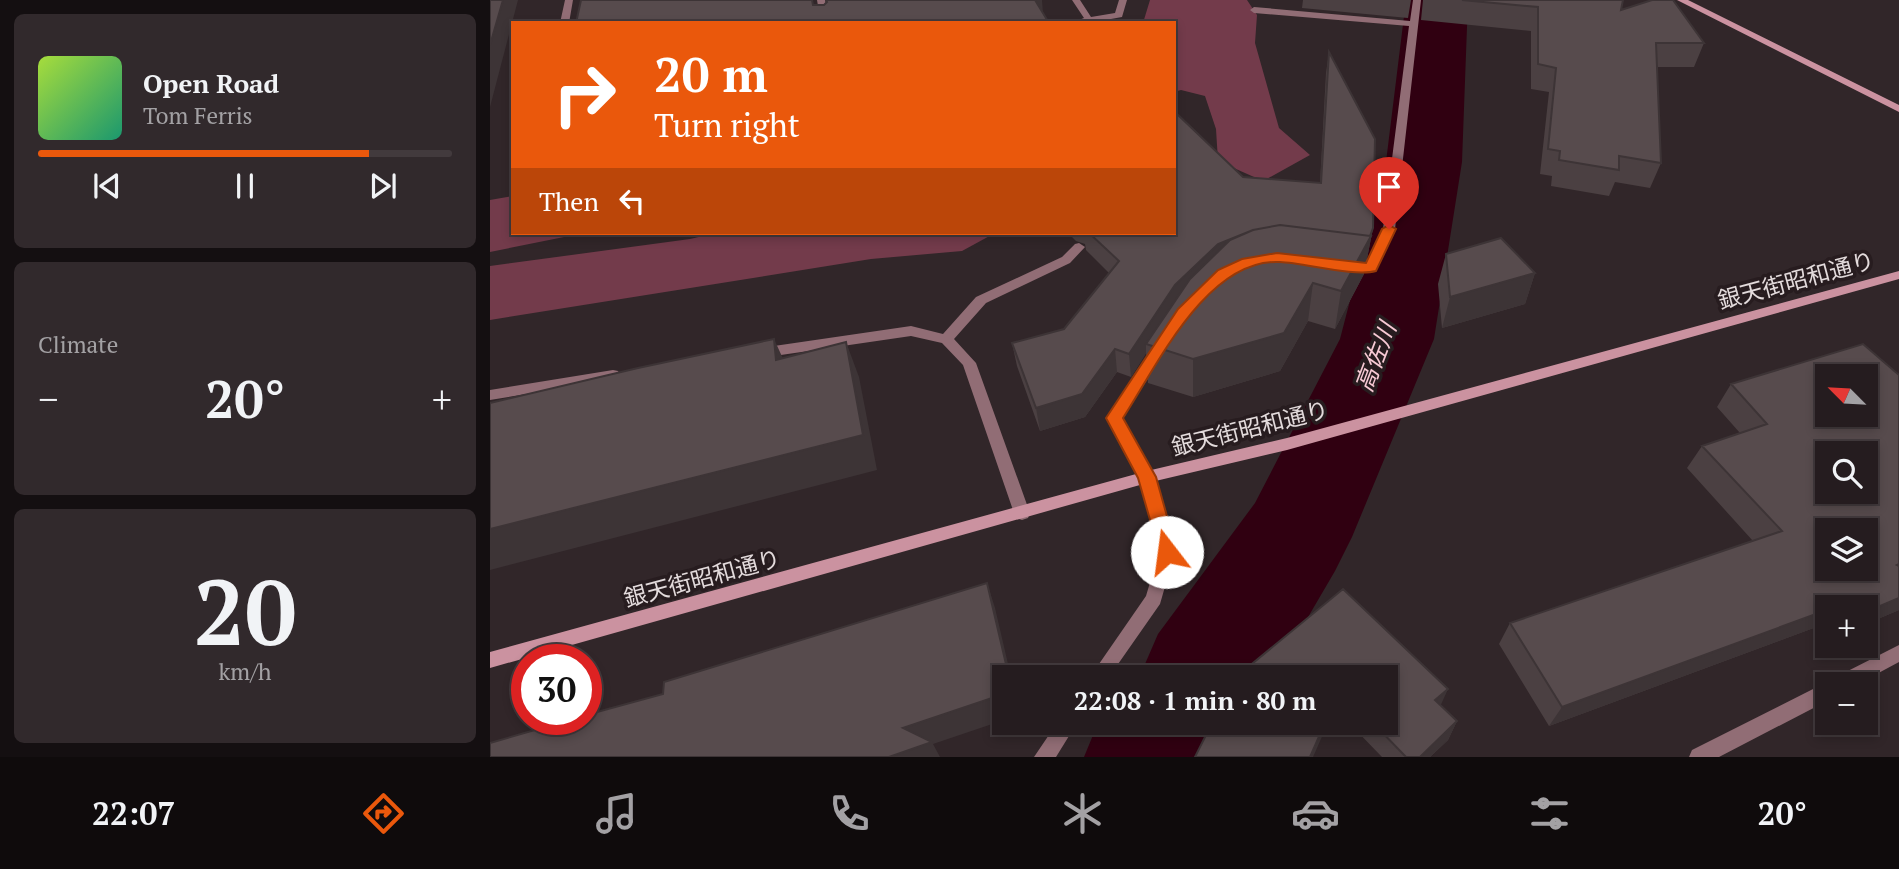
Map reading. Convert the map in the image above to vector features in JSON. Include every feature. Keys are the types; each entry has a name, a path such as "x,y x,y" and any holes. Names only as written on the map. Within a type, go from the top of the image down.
{"street":[{"path":"564,21 569,0"},
{"path":"821,0 826,21"},
{"path":"1076,0 1089,20"},
{"path":"1084,21 1119,15 1123,0"},
{"path":"1331,264 1371,268 1389,229 1417,0"},
{"path":"1681,0 1899,109"},
{"path":"1254,10 1414,24"},
{"path":"946,339 981,300 1066,260 1079,247"},
{"name":"銀天街昭和通り","path":"490,660 1147,477 1287,444 1899,275"},
{"path":"748,355 911,331 946,339 969,363 1022,513"},
{"path":"1107,665 1154,599 1167,552 1147,477 1115,418 1168,336"},
{"path":"490,395 625,373"},
{"path":"1863,672 1899,653"},
{"path":"1699,757 1815,697"},
{"path":"1044,757 1060,735"}],"shaded area":[{"path":"1150,0 1247,0 1257,15 1255,43 1279,128 1310,155 1263,181 1218,161 1216,129 1205,96 1181,90 1176,91 1176,21 1144,21"},
{"path":"511,196 511,235 574,235 490,252 490,200"},
{"path":"707,235 991,235 962,251 871,259 490,320 490,266"}],"building":[{"path":"490,0 503,0 490,45"},
{"path":"581,0 812,0 813,5 824,5 826,0 1035,0 1048,21 576,21"},
{"path":"1462,0 1623,0 1621,10 1652,0 1673,0 1704,43 1656,43 1661,163 1619,156 1619,170 1559,160 1560,151 1548,149 1556,68 1538,64 1538,7"},
{"path":"1329,52 1375,139 1373,228 1370,236 1280,225 1253,230 1218,244 1175,285 1129,354 1115,349 1082,394 1036,408 1012,343 1064,329 1119,261 1091,235 1176,235 1176,114 1243,177 1321,183"},
{"path":"1280,225 1371,236 1341,291 1313,283 1284,333 1193,359 1146,344 1190,279 1230,240 1253,230"},
{"path":"1501,238 1535,273 1450,297 1446,254"},
{"path":"774,339 776,360 846,342 863,435 490,529 490,403"},
{"path":"1863,344 1899,375 1899,598 1878,607 1878,595 1815,595 1815,614 1562,707 1510,623 1782,531 1702,446 1767,424 1731,384"},
{"path":"987,583 1006,665 992,665 992,698 903,728 932,742 889,757 490,757 490,743 518,735 602,735 602,711 663,694 664,682"},
{"path":"1343,589 1448,689 1435,700 1457,721 1420,757 1406,757 1385,735 1398,735 1398,665 1251,665"},
{"path":"1206,735 1320,735 1310,757 1195,757"}],"waterway":[{"name":"高佐川","path":"1211,665 1295,537 1387,339 1424,162 1437,0"},
{"name":"高佐川","path":"1151,757 1166,735"}],"route":[{"path":"1167,552 1147,477 1115,418 1183,313 1223,273 1247,262 1277,257 1371,268 1389,229"}]}
